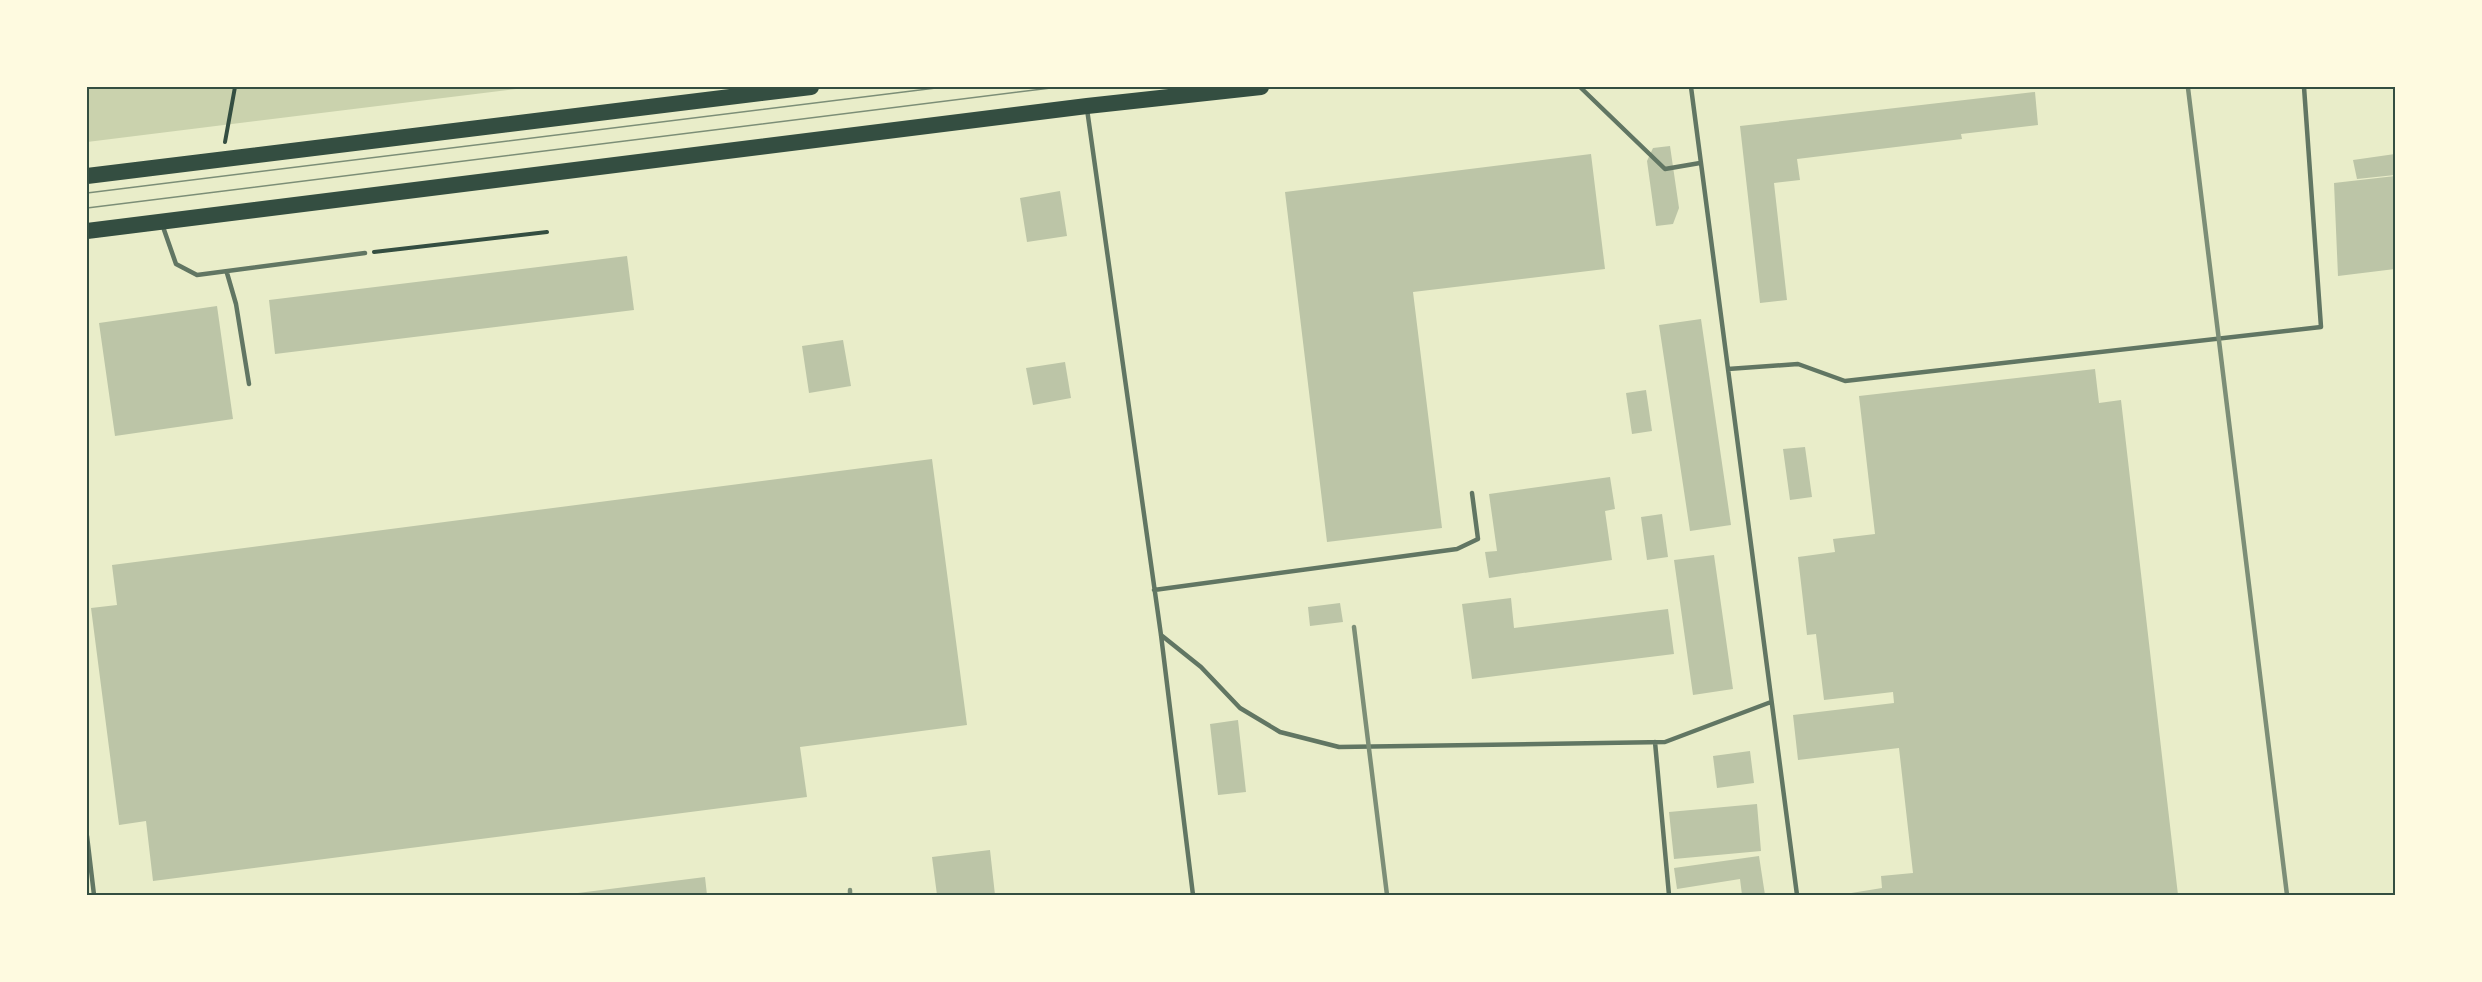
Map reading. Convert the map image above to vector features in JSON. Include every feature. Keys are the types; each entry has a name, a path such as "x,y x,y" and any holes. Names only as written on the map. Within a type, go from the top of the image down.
{"highway":[{"path":"87,176 811,87"},
{"path":"87,231 1087,106 1261,87"}],"lane":[{"path":"1580,87 1665,169 1700,163"},
{"path":"1691,87 1797,895"},
{"path":"1728,369 1798,364 1845,381 2321,327 2304,87"},
{"path":"1087,106 1161,635 1192,895"},
{"path":"162,222 176,264 197,275 227,273 365,253"},
{"path":"227,273 236,303 249,384"},
{"path":"1154,590 1457,549 1478,539 1472,493"},
{"path":"1161,635 1201,667 1240,708 1280,732 1339,747 1665,742 1771,702"},
{"path":"1654,742 1669,895"},
{"path":"87,836 94,895"}],"path":[{"path":"222,159 235,87"},
{"path":"365,253 546,232"}],"green space":[{"path":"87,87 532,87 87,142"}],"building":[{"path":"2035,92 2038,125 1961,134 1962,139 1797,159 1800,180 1774,183 1787,300 1760,303 1740,126"},
{"path":"1670,146 1679,208 1673,224 1656,226 1647,161 1653,148"},
{"path":"1591,154 1605,269 1413,292 1442,528 1327,542 1285,192"},
{"path":"2395,154 2395,175 2357,179 2353,160"},
{"path":"2395,176 2395,269 2338,276 2334,183"},
{"path":"1060,191 1067,236 1027,242 1020,198"},
{"path":"627,256 634,310 275,354 269,300"},
{"path":"217,306 233,419 115,436 99,323"},
{"path":"1701,319 1731,525 1690,531 1659,325"},
{"path":"843,340 851,386 809,393 802,346"},
{"path":"1065,362 1071,398 1033,405 1026,368"},
{"path":"2095,369 2099,403 2121,400 2178,895 1839,895 1882,888 1881,876 1913,873 1899,748 1798,760 1793,715 1894,703 1893,692 1824,700 1816,634 1807,635 1798,557 1835,552 1833,539 1875,534 1859,396"},
{"path":"1646,390 1652,431 1632,434 1626,393"},
{"path":"1805,447 1812,497 1790,500 1783,449"},
{"path":"932,459 967,725 800,747 807,797 153,881 146,821 119,825 91,608 117,605 112,565"},
{"path":"1610,477 1615,509 1605,511 1612,560 1489,578 1485,552 1497,551 1489,494"},
{"path":"1662,514 1668,557 1647,560 1641,517"},
{"path":"1714,555 1733,689 1693,695 1674,560"},
{"path":"1511,598 1514,628 1668,609 1674,654 1472,679 1462,604"},
{"path":"1340,603 1343,622 1310,626 1308,607"},
{"path":"1238,720 1246,792 1218,795 1210,724"},
{"path":"1750,751 1754,783 1717,788 1713,756"},
{"path":"1757,804 1761,851 1674,859 1669,812"},
{"path":"990,850 995,895 937,895 932,857"},
{"path":"1759,856 1765,895 1742,895 1740,879 1677,889 1674,868"},
{"path":"705,877 707,895 570,895 570,894"}],"tram line":[{"path":"87,193 944,87"},
{"path":"87,208 1059,87"}],"railway":[{"path":"2188,88 2287,895"},
{"path":"1354,627 1387,895"},
{"path":"850,890 850,895"}]}
